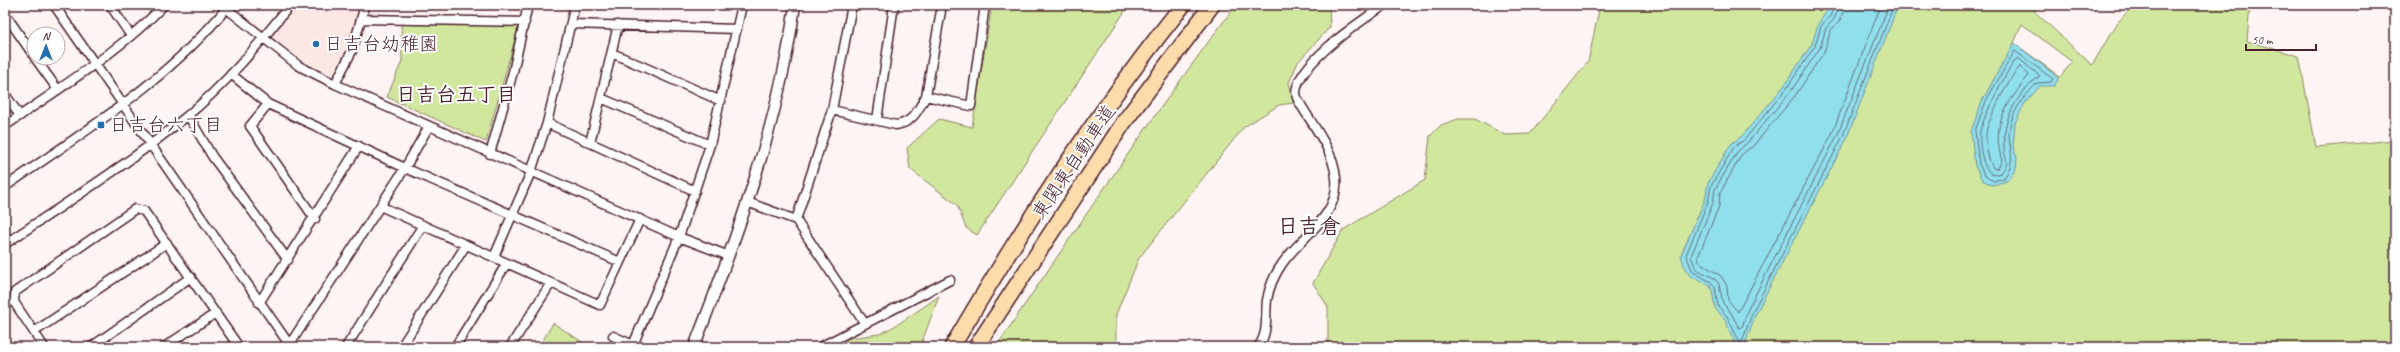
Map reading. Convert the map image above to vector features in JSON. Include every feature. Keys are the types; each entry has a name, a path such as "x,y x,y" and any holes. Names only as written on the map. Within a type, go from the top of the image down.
{"highway":[{"name":"東関東自動車道","path":"952,347 1036,212 1105,109 1183,5"},
{"name":"東関東自動車道","path":"976,347 1124,122 1212,5"}],"street":[{"path":"54,5 290,347 405,168 429,126"},
{"path":"110,5 131,36"},
{"path":"5,126 95,64 131,36 164,5"},
{"path":"5,244 151,144 188,116 231,74 263,39 290,5"},
{"path":"334,84 352,51 365,5"},
{"path":"490,154 525,22 528,5"},
{"path":"494,257 531,172 546,123 575,5"},
{"path":"613,336 633,345 679,237 710,145 742,5"},
{"path":"694,347 729,256 747,202 781,77 795,5"},
{"path":"796,220 832,110 852,5"},
{"path":"877,120 894,5"},
{"path":"832,110 896,125 905,124 914,117 926,96 942,5"},
{"path":"926,96 971,106 985,5"},
{"path":"1258,347 1265,332 1267,300 1273,280 1282,264 1327,214 1335,199 1336,178 1330,155 1316,127 1297,98 1299,79 1306,69 1326,50 1386,5"},
{"path":"5,187 123,104 171,66 228,6 263,39 299,66 334,84 679,237 729,256"},
{"path":"5,14 26,44"},
{"path":"362,19 525,22"},
{"path":"571,24 737,29"},
{"path":"590,143 618,25"},
{"path":"612,53 721,101"},
{"path":"41,66 58,90"},
{"path":"231,74 268,104 405,168 620,262"},
{"path":"5,94 20,116"},
{"path":"601,98 710,145"},
{"path":"268,104 250,126 315,219"},
{"path":"188,116 212,156 288,260"},
{"path":"546,123 695,191"},
{"path":"259,303 315,219 359,146"},
{"path":"747,202 796,220 865,324"},
{"path":"380,206 600,305 640,219"},
{"path":"44,347 14,302 15,292 134,210 144,211 239,347"},
{"path":"346,347 423,225"},
{"path":"34,332 166,243"},
{"path":"401,347 466,244"},
{"path":"455,347 507,263"},
{"path":"91,347 191,277"},
{"path":"820,347 950,280"},
{"path":"510,347 551,283"},
{"path":"164,347 216,313"}],"shaded area":[{"name":"日吉台幼稚園","path":"295,5 349,5 360,9 351,49 338,72 331,74 301,59 273,39 273,32"}],"green space":[{"path":"992,5 1129,5 977,235 966,228 957,205 910,169 907,148 939,119 972,127"},
{"path":"1236,5 1329,5 1330,27 1298,62 1289,83 1294,103 1279,105 1244,127 1139,258 1116,314 1116,347 996,347 1144,132"},
{"path":"1600,5 2038,5 2034,11 2092,65 2118,22 2134,5 2250,5 2247,41 2299,56 2316,147 2395,140 2395,347 1328,347 1328,307 1313,283 1343,230 1425,180 1430,136 1441,125 1458,119 1475,119 1505,135 1530,134 1588,62","holes":["2022,24 2072,62 2060,77 2014,43"]},
{"path":"401,24 519,25 486,142 387,97 402,61"},
{"path":"939,296 920,347 826,347 846,339 884,332"},
{"path":"553,323 587,345 586,347 539,347"}],"water":[{"path":"1831,5 1895,5 1897,8 1846,140 1756,313 1744,347 1734,347 1734,341 1724,318 1715,308 1712,290 1709,285 1690,276 1685,269 1681,255 1705,200 1708,183 1731,144 1742,136 1784,86 1812,44 1818,24"},
{"path":"2014,43 2059,78 2054,86 2040,86 2025,103 2015,123 2013,147 2017,158 2016,169 2007,181 1992,185 1982,180 1975,166 1971,131 1983,99"}],"place":[{"name":"日吉台幼稚園","path":"316,44"},
{"name":"日吉台六丁目","path":"101,125"}],"district":[{"name":"日吉台五丁目","path":"456,94"},
{"name":"日吉倉","path":"1309,226"}]}
